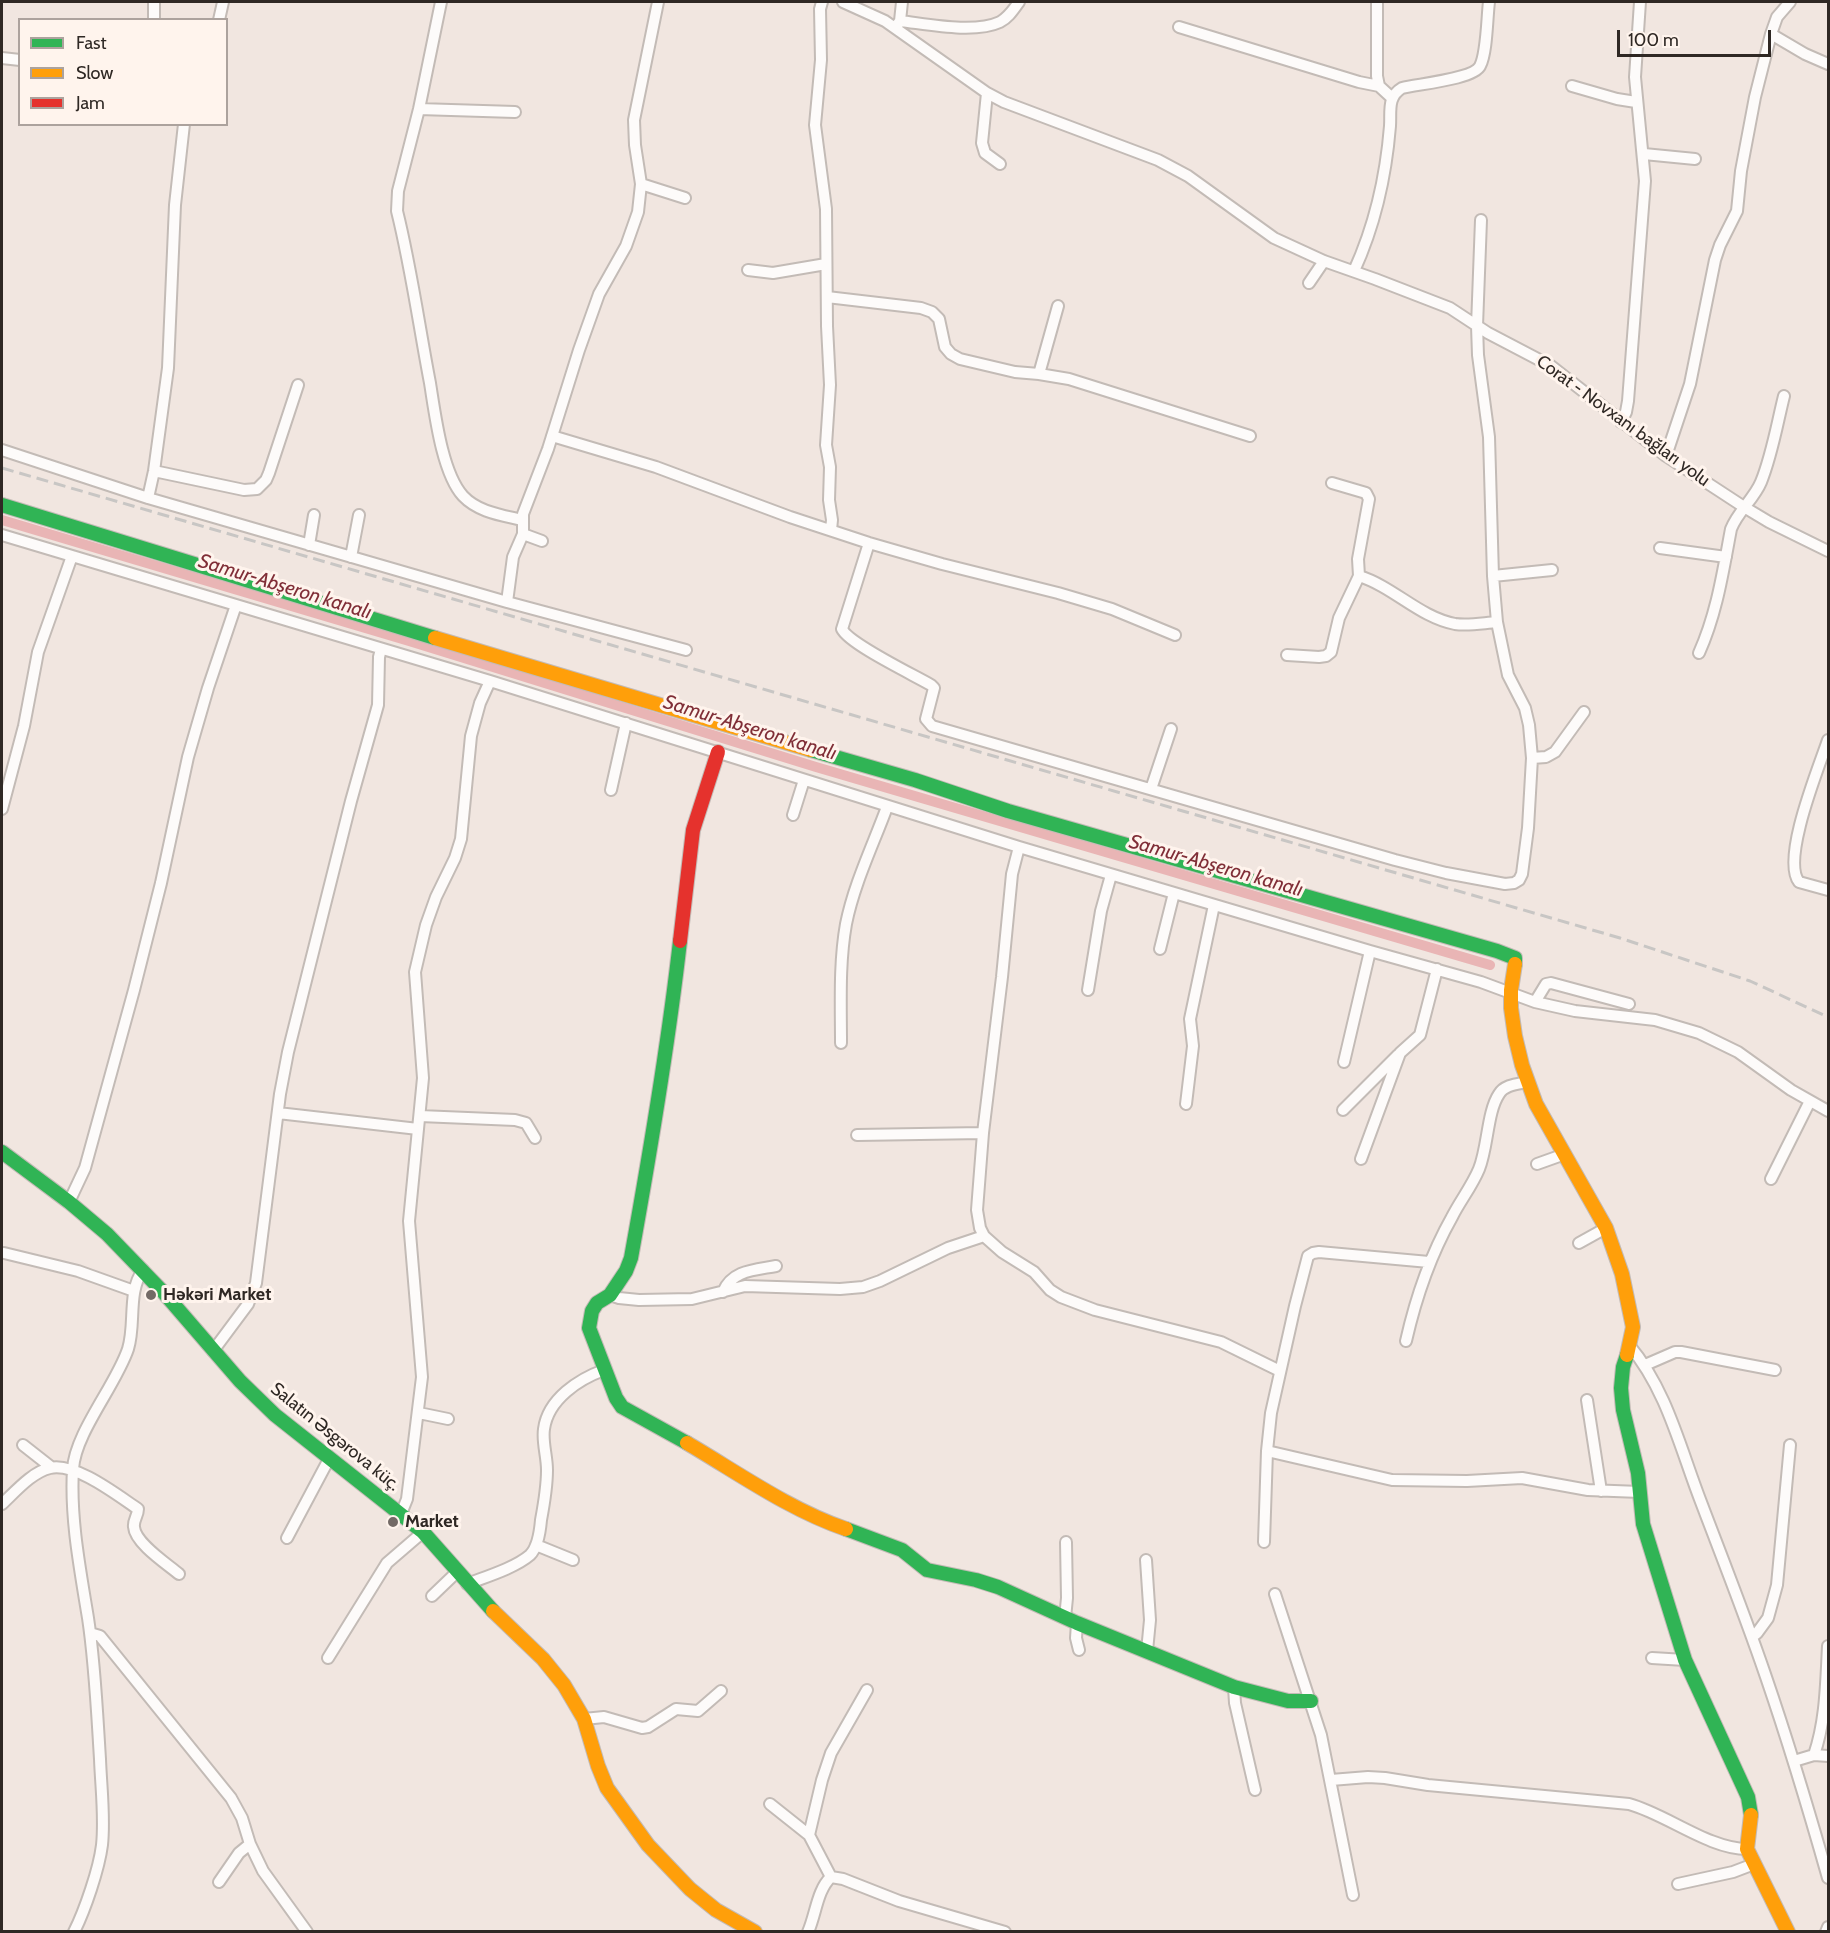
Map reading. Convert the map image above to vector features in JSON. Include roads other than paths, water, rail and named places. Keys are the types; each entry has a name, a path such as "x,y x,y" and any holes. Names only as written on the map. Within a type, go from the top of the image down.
{"street":[{"path":"154,2 154,18"},
{"path":"219,18 223,2"},
{"path":"441,2 419,110 396,201 444,457 455,485 474,505 486,512 522,520"},
{"path":"507,602 513,557 523,534 522,520 579,350 599,294 626,246 638,212 641,184 634,120 658,2"},
{"path":"822,2 815,125 825,192 830,385 826,445 830,467 831,530"},
{"name":"Corat - Novxanı bağları yolu","path":"843,2 898,24 947,67 1004,102 1158,160 1188,176 1274,237 1324,261 1439,303 1551,366 1666,456 1744,507 1828,551"},
{"path":"902,2 898,24 954,26 990,25 1000,22 1011,14 1019,2"},
{"path":"1377,2 1376,65 1379,86"},
{"path":"1354,271 1368,240 1376,213 1387,154 1394,94 1402,88 1468,75 1478,69 1483,57 1489,2"},
{"path":"1621,422 1628,401 1646,181 1636,102 1635,52 1640,2"},
{"path":"1666,456 1690,384 1715,260 1737,211 1741,171 1755,97 1771,34 1777,17 1790,2"},
{"path":"1179,27 1359,82 1379,86 1392,98"},
{"path":"1771,34 1805,54 1828,64"},
{"path":"2,58 18,60"},
{"path":"1572,86 1636,102"},
{"path":"987,93 982,143 985,153 1000,164"},
{"path":"419,110 515,112"},
{"path":"148,498 154,471 168,368 176,205 184,126"},
{"path":"1644,154 1695,159"},
{"path":"641,184 685,198"},
{"path":"869,543 844,621 843,633 934,688 926,714 928,724 1446,873 1514,883 1522,874 1529,818 1532,758 1525,708 1508,675 1497,622 1493,576 1489,436 1478,355 1481,220"},
{"path":"1309,283 1324,261"},
{"path":"748,270 773,273 826,264"},
{"path":"827,297 921,308 932,312 939,320 945,347 960,359 1015,372 1070,379 1250,436"},
{"path":"1039,374 1058,306"},
{"path":"154,471 244,490 257,489 269,473 298,385"},
{"path":"1699,653 1711,627 1718,600 1731,529 1762,481 1784,396"},
{"path":"552,436 673,473 790,517 869,543 1080,599 1175,635"},
{"path":"2,450 148,498 507,602 686,650"},
{"path":"1287,655 1319,657 1331,652 1339,618 1359,576 1358,559 1369,499 1366,493 1332,483"},
{"path":"2,505 937,787 1008,811 1515,958 1510,993 1513,1021 1527,1082 1536,1104 1606,1228 1629,1298 1633,1327 1623,1367 1621,1388 1623,1410 1638,1473 1642,1524 1685,1660 1748,1797 1751,1815 1747,1848 1788,1932"},
{"path":"309,545 314,515"},
{"path":"351,557 359,515"},
{"path":"523,534 542,540"},
{"path":"2,535 490,681 887,807 1111,875 1481,982 1535,1002 1575,1011 1655,1020 1699,1034 1738,1052 1776,1080 1828,1111"},
{"path":"1660,548 1726,557"},
{"path":"2,809 24,726 38,652 72,556"},
{"path":"1493,576 1552,570"},
{"path":"1359,576 1375,581 1429,615 1444,621 1468,625 1497,622"},
{"path":"69,1202 85,1168 161,883 188,757 236,605"},
{"path":"213,1351 248,1304 256,1283 288,1052 351,801 378,705 381,649"},
{"path":"401,1514 407,1498 409,1470 419,1413 422,1362 410,1221 423,1061 415,972 426,925 461,839 471,736 480,703 490,681"},
{"path":"1532,758 1546,757 1555,752 1584,712"},
{"path":"611,790 626,723"},
{"path":"1151,789 1171,729"},
{"path":"1828,740 1796,836 1793,866 1799,882 1828,890"},
{"path":"718,752 693,830 673,1006 651,1150 631,1258 610,1294 597,1303 589,1322 604,1370 622,1407 662,1428 779,1498 834,1524 889,1544 927,1570 987,1583 1187,1670 1234,1687 1288,1701 1311,1701"},
{"path":"792,814 804,780"},
{"path":"841,1043 842,950 846,922 887,807"},
{"path":"1019,847 1012,874 983,1133 977,1210 980,1228 984,1236 1002,1252 1034,1272 1050,1290 1061,1297 1095,1310 1221,1342 1280,1371"},
{"path":"1088,990 1101,911 1111,875"},
{"path":"1160,948 1174,893"},
{"path":"1186,1104 1193,1046 1190,1019 1214,905"},
{"path":"1344,1062 1370,951"},
{"path":"1343,1110 1420,1035 1437,969"},
{"path":"1535,1002 1546,984 1551,983 1629,1004"},
{"path":"1361,1159 1400,1053"},
{"path":"1406,1341 1413,1309 1429,1262 1478,1172 1494,1102 1500,1091 1509,1086 1527,1082"},
{"path":"1771,1179 1810,1101"},
{"path":"278,1113 418,1129"},
{"path":"420,1116 515,1120 526,1123 535,1138"},
{"path":"857,1135 983,1133"},
{"name":"Salatın Əsgərova küç.","path":"2,1152 100,1228 143,1270 213,1351 275,1415 423,1532 467,1584 543,1659 572,1696 584,1719 607,1788 648,1845 690,1889 716,1910 755,1932"},
{"path":"1537,1164 1565,1154"},
{"path":"1579,1243 1606,1228"},
{"path":"610,1294 619,1299 671,1300 692,1299 745,1286 840,1290 863,1287 948,1248 984,1236"},
{"path":"1264,1542 1271,1413 1305,1263 1313,1252 1429,1262"},
{"path":"4,1253 78,1271 134,1291"},
{"path":"723,1292 728,1281 744,1272 776,1266"},
{"path":"74,1932 81,1917 97,1864 102,1836 99,1743 90,1633 77,1554 73,1469 78,1448 128,1350 134,1291 143,1270"},
{"path":"1629,1345 1645,1365 1674,1425 1752,1637 1794,1761 1828,1878"},
{"path":"1645,1365 1675,1352 1681,1352 1775,1370"},
{"path":"467,1584 521,1561 531,1554 536,1545 546,1489 547,1468 543,1437 546,1419 554,1406 573,1386 604,1370"},
{"path":"1587,1400 1601,1491"},
{"path":"419,1413 448,1419"},
{"path":"22,1445 51,1467 73,1469 138,1509 134,1527 137,1537 179,1574"},
{"path":"1752,1637 1757,1634 1772,1610 1777,1585 1791,1445"},
{"path":"1268,1450 1392,1480 1515,1478 1601,1491 1640,1492"},
{"path":"287,1538 329,1459"},
{"path":"2,1504 29,1480 51,1467"},
{"path":"328,1658 387,1563 423,1532"},
{"path":"1066,1542 1067,1598 1079,1650"},
{"path":"536,1545 573,1560"},
{"path":"1146,1560 1150,1620 1147,1651"},
{"path":"432,1596 457,1572"},
{"path":"1275,1594 1321,1735 1353,1894"},
{"path":"90,1633 100,1636 231,1798 242,1818 250,1844 263,1870 307,1932"},
{"path":"1814,1755 1826,1701 1828,1646"},
{"path":"1652,1658 1685,1660"},
{"path":"1234,1687 1235,1703 1255,1790"},
{"path":"584,1719 604,1717 637,1728 648,1727 676,1709 698,1711 721,1690"},
{"path":"809,1835 831,1753 867,1690"},
{"path":"1794,1761 1814,1755 1828,1756"},
{"path":"1331,1780 1385,1778 1410,1783 1629,1804 1646,1809 1721,1844 1736,1849 1747,1848"},
{"path":"770,1804 809,1835 831,1877"},
{"path":"219,1882 239,1853 250,1844"},
{"path":"1677,1884 1733,1872 1754,1864"},
{"path":"808,1932 826,1882 831,1877"},
{"path":"831,1877 843,1879 899,1901 1005,1932"},
{"path":"1826,1932 1828,1927"}],"waterway":[{"name":"Samur-Abşeron kanalı","path":"2,520 409,641 816,767 1490,965"}],"railway":[{"path":"2,468 1620,938 1750,981 1828,1017"}],"place":[{"name":"Həkəri Market","path":"151,1295"},
{"name":"Market","path":"393,1522"}]}
